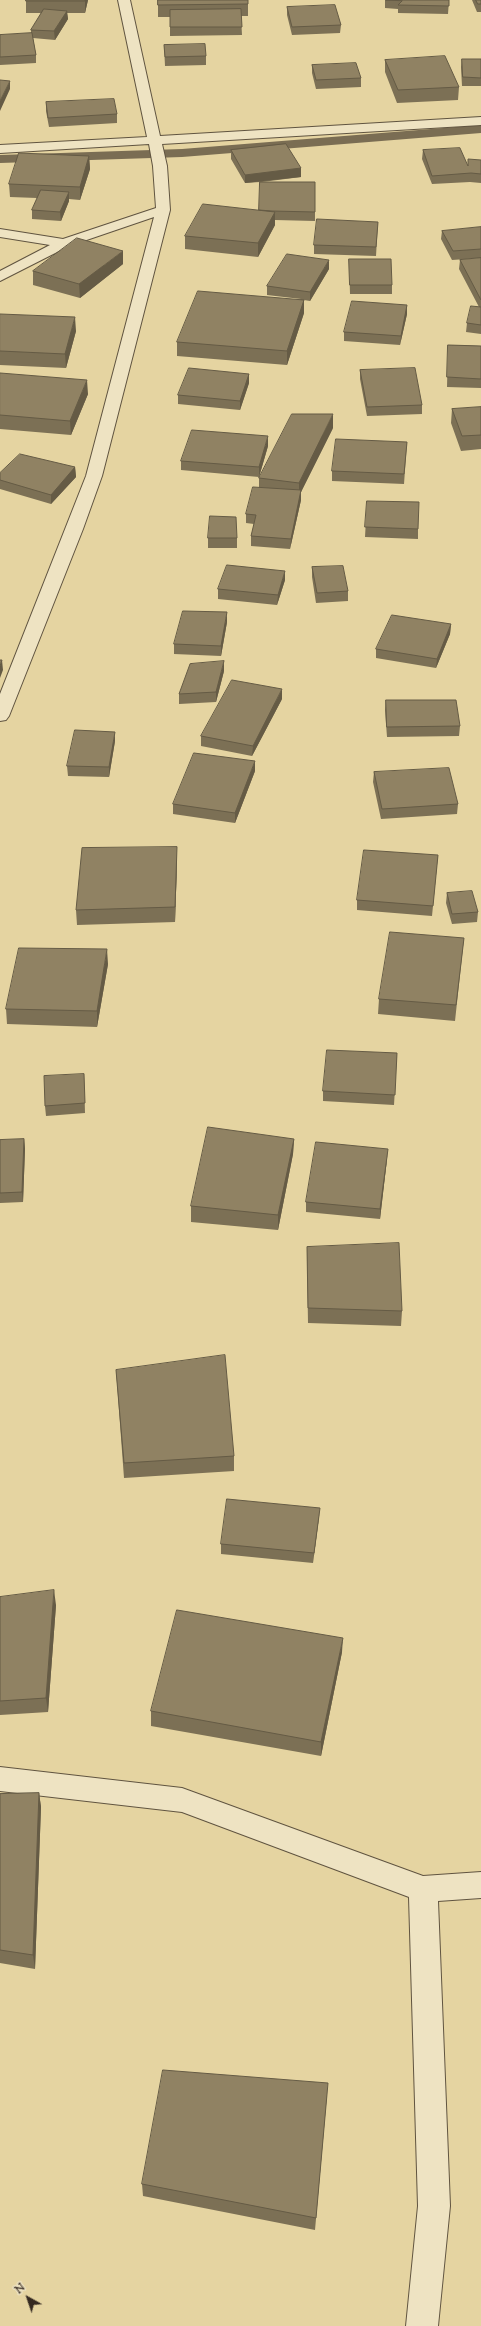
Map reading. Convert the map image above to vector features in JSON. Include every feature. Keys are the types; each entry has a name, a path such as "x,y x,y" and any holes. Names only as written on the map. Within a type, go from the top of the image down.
{"street":[{"path":"0,716 75,529 94,476 163,210 160,166 124,0"},
{"path":"0,148 154,143 481,121"},
{"path":"0,277 64,243 163,210"},
{"path":"0,233 64,243"},
{"path":"0,1779 182,1800 423,1889 481,1886"},
{"path":"422,2326 434,2206 423,1889"}],"building":[{"path":"85,0 85,1 26,1"},
{"path":"158,0 248,0 248,4 158,5"},
{"path":"386,0 449,0 449,6 398,5 402,1"},
{"path":"476,0 481,0 481,4 478,4"},
{"path":"335,5 341,25 292,27 287,7"},
{"path":"44,9 67,11 54,31 31,30"},
{"path":"241,9 242,27 170,27 170,10"},
{"path":"32,33 36,55 0,57 0,35"},
{"path":"205,44 206,56 165,57 164,45"},
{"path":"445,56 459,87 398,90 385,60"},
{"path":"462,59 481,59 481,78 463,77"},
{"path":"356,63 361,78 316,80 312,65"},
{"path":"0,80 10,81 0,101"},
{"path":"114,99 117,114 48,118 46,102"},
{"path":"286,144 301,168 245,175 231,150"},
{"path":"460,148 468,166 468,159 481,160 481,174 471,173 432,176 423,150"},
{"path":"19,153 89,156 80,187 9,184"},
{"path":"260,182 315,182 315,212 259,210"},
{"path":"41,190 69,192 60,212 32,210"},
{"path":"203,204 275,212 258,243 185,236"},
{"path":"317,219 378,222 376,247 314,245"},
{"path":"481,227 481,249 453,251 442,231"},
{"path":"77,238 123,251 79,284 33,271"},
{"path":"287,254 329,260 310,292 267,286"},
{"path":"481,258 481,300 460,260"},
{"path":"349,259 391,259 392,285 350,285"},
{"path":"198,291 304,300 287,351 177,342"},
{"path":"352,301 407,305 401,336 344,332"},
{"path":"471,306 481,307 481,325 467,323"},
{"path":"0,314 75,317 65,354 0,351"},
{"path":"448,345 481,346 481,379 447,377"},
{"path":"189,368 249,374 240,401 178,395"},
{"path":"415,368 422,405 367,407 360,370"},
{"path":"0,373 87,380 70,421 0,415"},
{"path":"481,407 481,435 462,436 452,409"},
{"path":"292,414 333,414 299,483 259,478"},
{"path":"192,430 268,436 259,467 181,461"},
{"path":"336,439 407,442 404,474 332,471"},
{"path":"20,454 75,467 51,495 0,480 0,473"},
{"path":"253,487 301,490 291,539 251,536 256,515 246,514"},
{"path":"367,501 419,502 418,529 365,527"},
{"path":"210,516 236,517 237,538 208,538"},
{"path":"227,565 285,571 278,595 218,589"},
{"path":"343,566 348,591 317,593 312,567"},
{"path":"183,611 227,612 221,646 174,644"},
{"path":"392,615 451,624 437,659 376,649"},
{"path":"224,661 216,692 179,694 190,664"},
{"path":"232,680 282,689 253,746 201,736"},
{"path":"386,700 456,700 460,726 387,727"},
{"path":"75,730 115,732 109,767 67,766"},
{"path":"194,753 255,761 235,813 173,804"},
{"path":"449,768 458,804 382,809 374,772"},
{"path":"177,847 175,907 76,910 82,848"},
{"path":"364,850 438,855 433,906 357,900"},
{"path":"472,891 478,912 452,914 447,893"},
{"path":"390,932 464,938 456,1005 379,999"},
{"path":"19,948 107,949 97,1011 6,1009"},
{"path":"327,1050 397,1053 395,1095 323,1091"},
{"path":"84,1074 85,1103 45,1106 44,1076"},
{"path":"208,1127 294,1139 278,1215 191,1206"},
{"path":"24,1139 22,1192 0,1193 0,1140"},
{"path":"316,1142 388,1149 380,1209 306,1202"},
{"path":"399,1243 402,1311 308,1308 307,1247"},
{"path":"225,1355 234,1456 124,1463 116,1370"},
{"path":"227,1499 320,1508 314,1553 221,1544"},
{"path":"54,1590 46,1698 0,1701 0,1597"},
{"path":"177,1610 343,1638 321,1742 151,1711"},
{"path":"39,1793 33,1955 0,1950 0,1794"},
{"path":"163,2070 328,2083 316,2218 142,2184"}],"waterway":[{"path":"0,159 182,153 481,129"}]}
